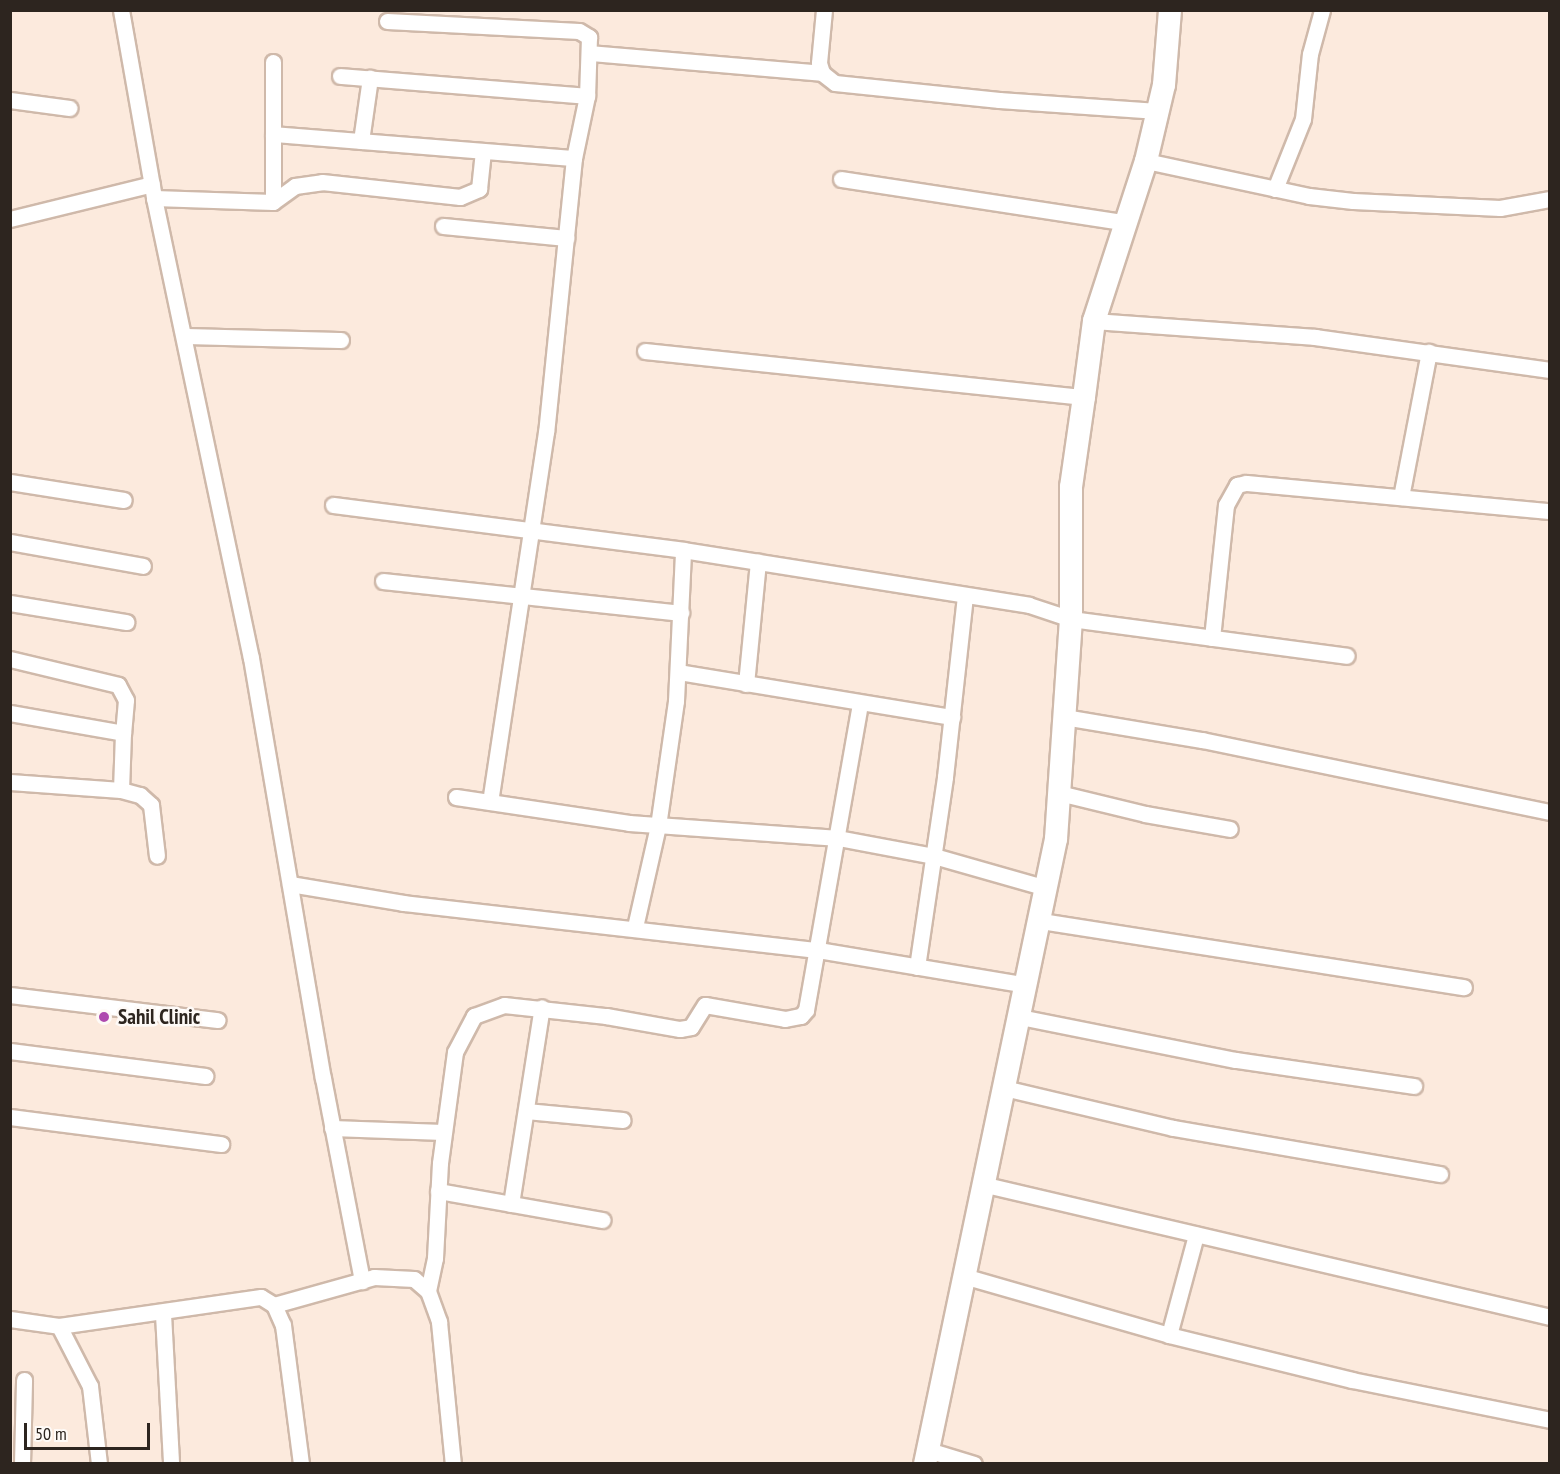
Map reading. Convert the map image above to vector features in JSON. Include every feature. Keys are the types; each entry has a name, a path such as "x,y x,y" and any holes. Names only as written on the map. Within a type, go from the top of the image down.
{"street":[{"path":"121,10 153,191 231,550 332,1128 362,1281"},
{"path":"822,74 819,46 824,10"},
{"path":"974,1464 927,1457 967,1278 1056,839 1071,619 1071,487 1083,397 1094,321 1123,222 1146,161 1164,85 1170,10"},
{"path":"1275,189 1303,119 1310,54 1322,10"},
{"path":"387,21 579,31 589,37 587,96 574,158 546,432 518,595 490,802"},
{"path":"590,53 822,74 835,83 999,100 1158,111"},
{"path":"273,62 273,202"},
{"path":"340,76 587,96"},
{"path":"361,141 370,78"},
{"path":"10,100 69,108"},
{"path":"273,134 574,158"},
{"path":"10,219 153,191 273,202 295,186 322,182 460,197 479,189 483,151"},
{"path":"1146,161 1275,189 1353,201 1500,208 1550,199"},
{"path":"841,179 1123,222"},
{"path":"443,226 566,238"},
{"path":"1094,321 1314,337 1550,370"},
{"path":"184,336 341,340"},
{"path":"645,351 1083,397"},
{"path":"1401,497 1429,352"},
{"path":"10,482 124,500"},
{"path":"1212,638 1226,506 1237,485 1246,483 1550,511"},
{"path":"333,505 528,532 683,550 1048,609 1071,619 1347,656"},
{"path":"10,542 143,566"},
{"path":"635,927 658,826 679,672 683,550"},
{"path":"746,684 758,562"},
{"path":"383,581 681,614"},
{"path":"917,967 934,856 966,595"},
{"path":"10,603 126,622"},
{"path":"10,659 118,685 126,700 121,790"},
{"path":"679,672 860,704 952,717"},
{"path":"428,1291 435,1258 443,1132 454,1053 474,1016 504,1005 542,1007 680,1029 691,1027 698,1010 712,1004 794,1018 806,1010 860,704"},
{"path":"10,713 123,733"},
{"path":"1064,717 1202,740 1550,812"},
{"path":"10,782 121,790 140,795 151,805 158,856"},
{"path":"1059,793 1145,814 1230,829"},
{"path":"456,797 658,826 838,838 934,856 1046,888"},
{"path":"290,884 403,903 635,927 818,950 1027,985"},
{"path":"1041,921 1464,987"},
{"path":"10,995 217,1020"},
{"path":"511,1204 542,1007"},
{"path":"1020,1017 1236,1060 1414,1086"},
{"path":"10,1051 205,1076"},
{"path":"1004,1088 1173,1128 1440,1174"},
{"path":"526,1111 623,1120"},
{"path":"10,1117 221,1144"},
{"path":"332,1128 443,1132"},
{"path":"986,1185 1550,1317"},
{"path":"438,1191 602,1220"},
{"path":"1169,1335 1196,1235"},
{"path":"274,1305 362,1281 397,1276 414,1279 428,1291 439,1322 453,1464"},
{"path":"967,1278 1169,1335 1352,1380 1550,1420"},
{"path":"10,1319 59,1326 163,1314 246,1296 261,1297 274,1305 283,1325 301,1464"},
{"path":"163,1314 171,1464"},
{"path":"59,1326 90,1386 99,1464"},
{"path":"22,1464 24,1380"}],"place":[{"name":"Sahil Clinic","path":"104,1017"}]}
